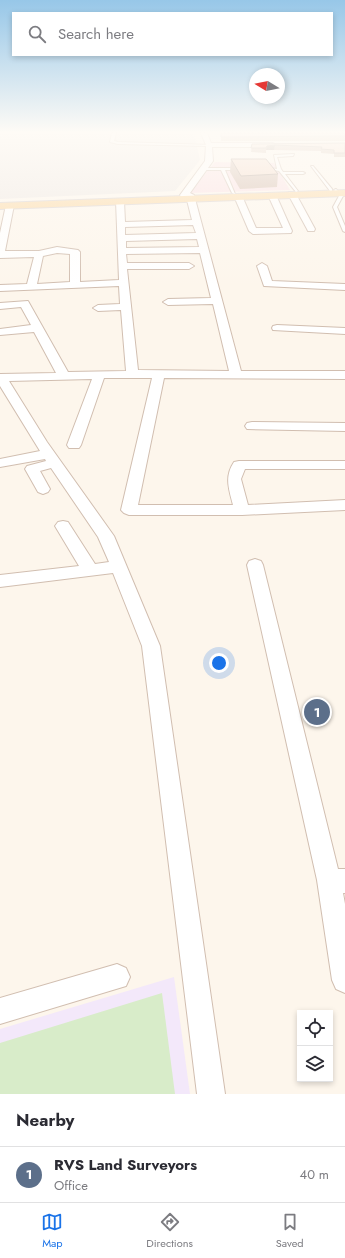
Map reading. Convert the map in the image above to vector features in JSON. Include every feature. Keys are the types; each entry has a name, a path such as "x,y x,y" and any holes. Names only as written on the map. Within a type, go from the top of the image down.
{"main road":[{"path":"237,196 339,191"},
{"path":"3,204 188,196 272,197 294,193"},
{"path":"3,204 120,201 188,196"}],"street":[{"path":"195,184 188,196 193,216 201,236 236,373"},
{"path":"294,193 311,229"},
{"path":"237,196 253,231 288,231 272,197"},
{"path":"120,201 123,218 121,238 132,374"},
{"path":"3,204 0,254 39,254 57,250 75,252 75,285"},
{"path":"123,218 193,216"},
{"path":"121,238 201,236"},
{"path":"161,250 161,266"},
{"path":"122,251 204,250"},
{"path":"31,287 39,254"},
{"path":"123,266 189,266"},
{"path":"262,266 268,284 345,287"},
{"path":"0,288 124,283"},
{"path":"168,302 218,301"},
{"path":"0,306 24,303 64,376"},
{"path":"98,308 126,307"},
{"path":"0,332 38,328"},
{"path":"277,328 345,331"},
{"path":"211,1094 151,646 106,536 51,458 7,400 1,378 132,374 236,373 345,375"},
{"path":"159,374 129,510 242,510 345,505"},
{"path":"74,445 99,375"},
{"path":"252,426 345,427"},
{"path":"0,463 51,458"},
{"path":"43,489 32,469 51,458"},
{"path":"242,510 234,479 239,465 345,465"},
{"path":"63,526 90,570"},
{"path":"255,565 337,881 345,980"},
{"path":"0,581 119,567"},
{"path":"0,1011 117,977"}],"lane":[{"path":"231,184 237,196"},
{"path":"289,184 294,193"},
{"path":"331,184 339,191 341,196 338,208 345,231"}],"shaded area":[{"path":"0,184 181,184 175,191 0,199"},
{"path":"197,184 286,184 290,190 189,193"},
{"path":"174,977 190,1094 0,1094 0,1029"}],"green space":[{"path":"162,993 175,1094 0,1094 0,1043"}],"place":[{"name":"RVS Land Surveyors","path":"317,712"}]}
